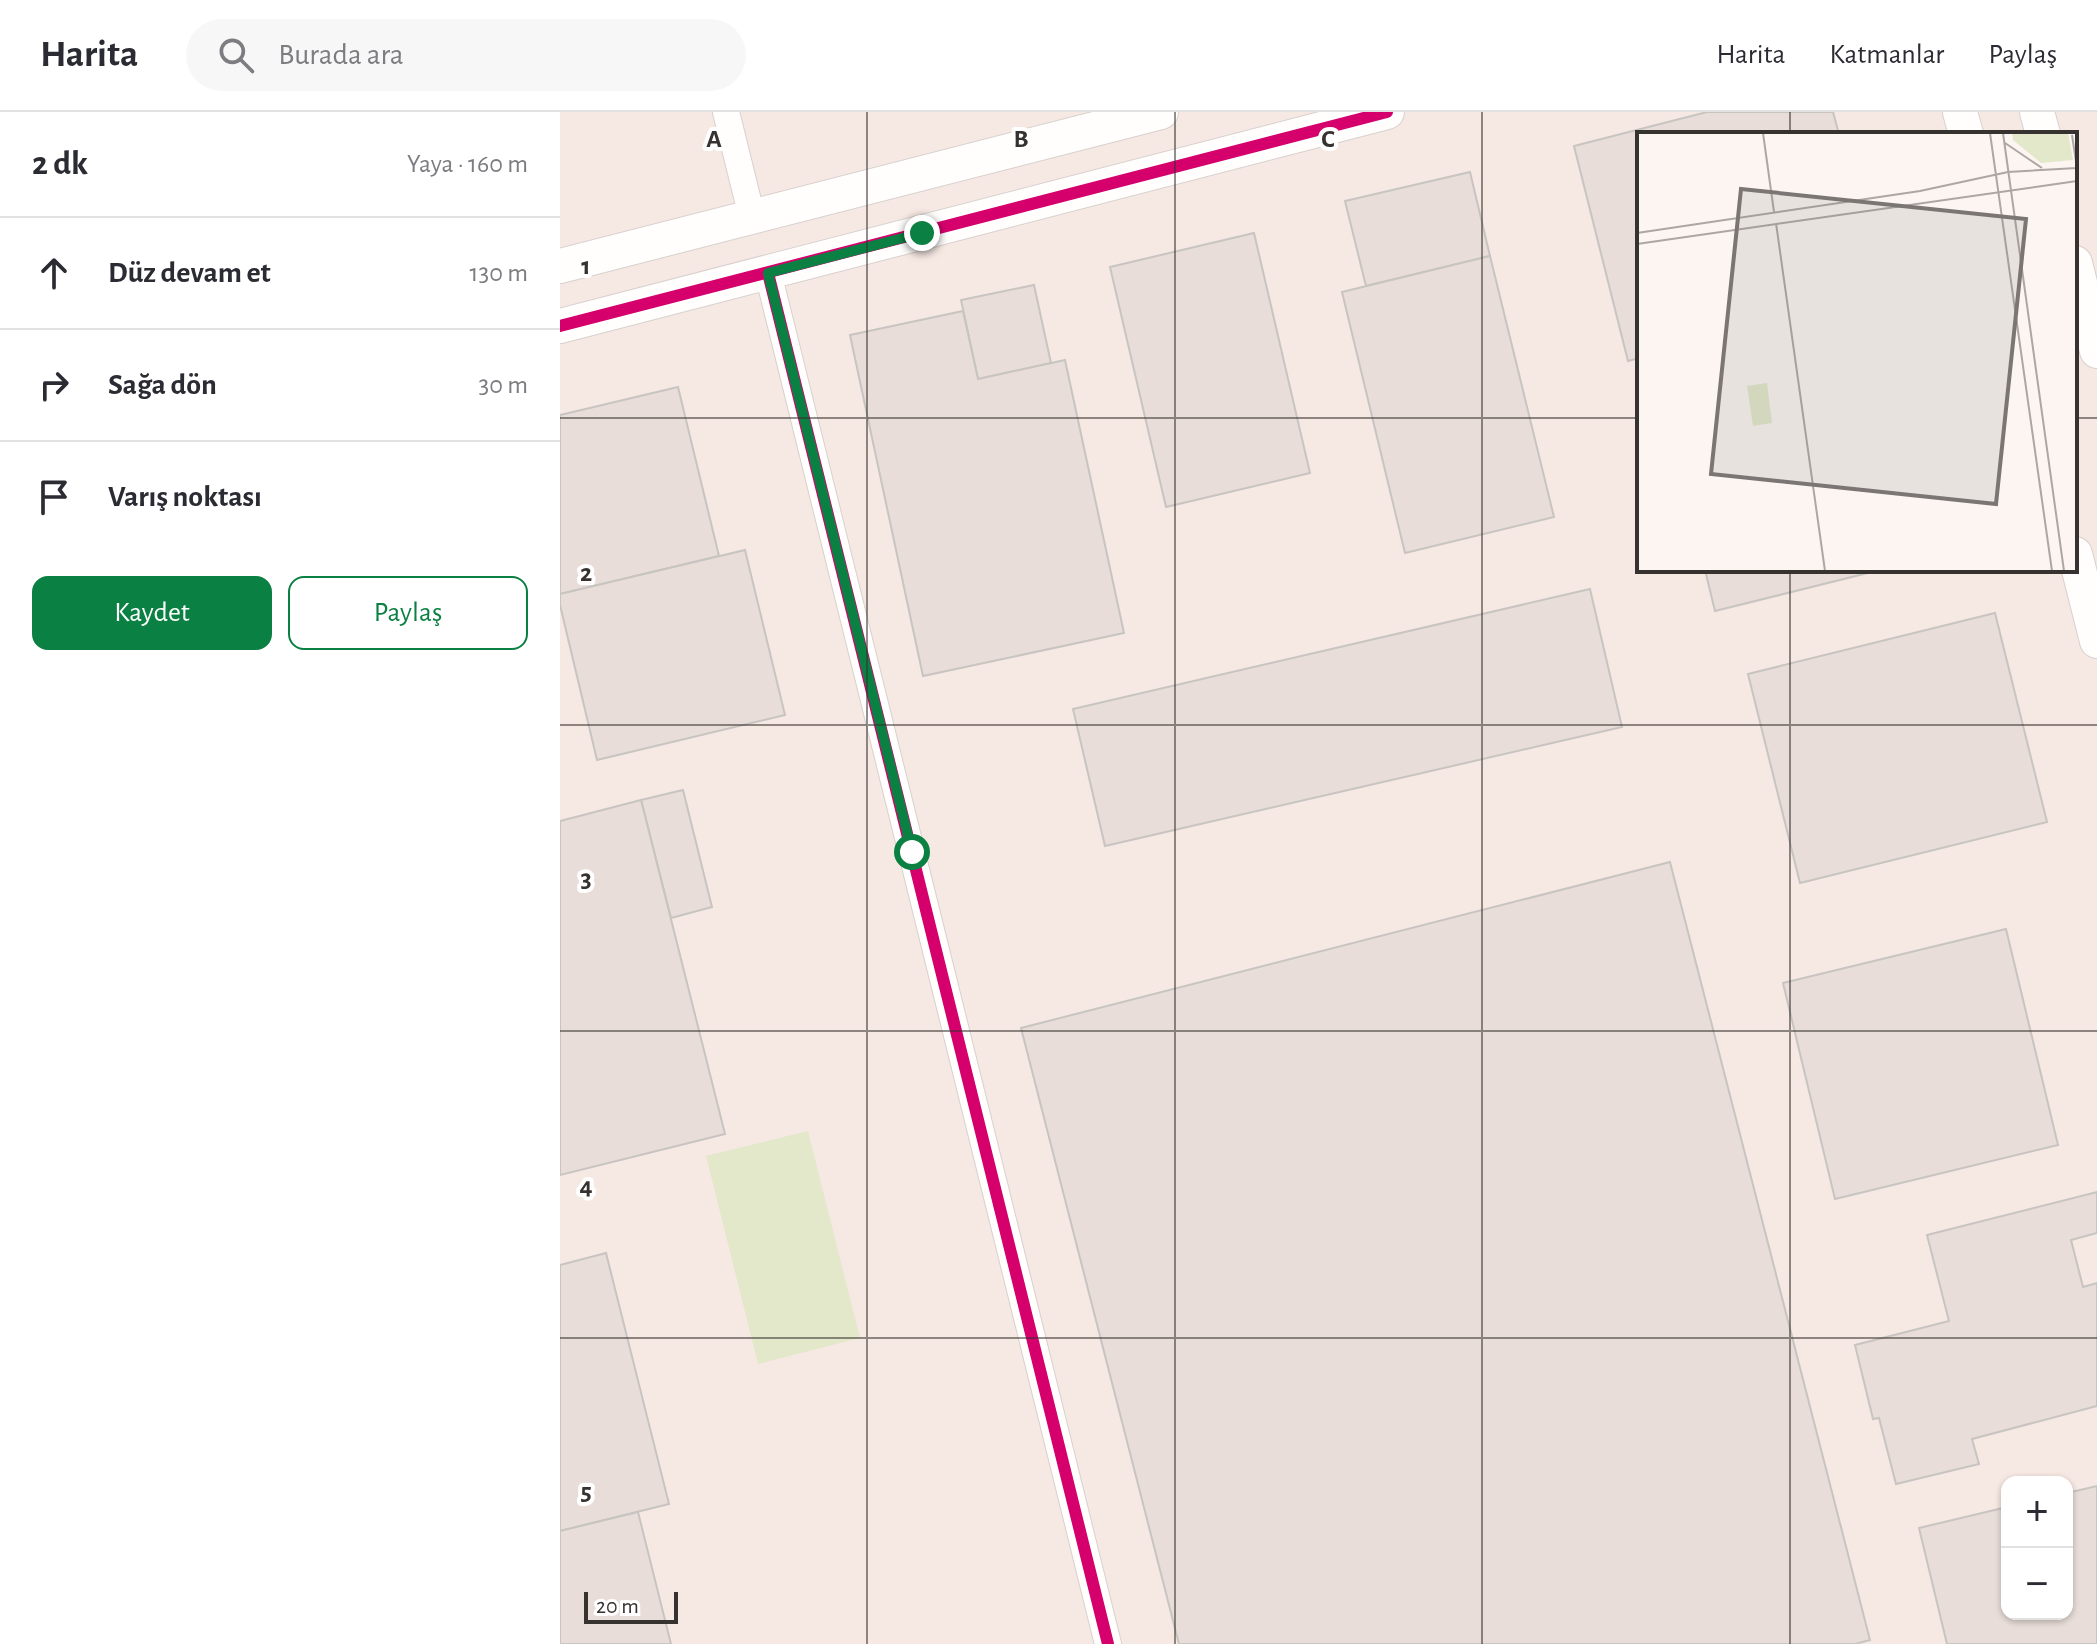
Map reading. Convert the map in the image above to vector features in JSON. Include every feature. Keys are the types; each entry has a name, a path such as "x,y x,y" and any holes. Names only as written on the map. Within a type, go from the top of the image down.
{"street":[{"path":"726,112 752,217"},
{"path":"560,266 1161,112"},
{"path":"560,326 1387,112"},
{"path":"1960,112 1965,132"},
{"path":"2037,112 2042,132"},
{"path":"2077,271 2097,351"},
{"path":"768,273 1108,1644"},
{"path":"2077,562 2097,641"}],"shaded area":[{"path":"560,112 2097,112 2097,1644 560,1644"}],"green space":[{"path":"808,1131 860,1338 758,1364 706,1156"}],"building":[{"path":"1707,112 1833,112 1838,132 1637,132 1637,359 1628,361 1574,146"},
{"path":"1470,172 1490,256 1366,286 1345,201"},
{"path":"1254,233 1310,473 1166,507 1110,267"},
{"path":"1490,256 1554,517 1405,553 1342,292"},
{"path":"1034,285 1051,363 978,379 961,300"},
{"path":"963,311 978,379 1065,360 1124,633 923,676 850,335"},
{"path":"678,387 719,556 560,594 560,415"},
{"path":"745,550 785,715 597,760 560,594"},
{"path":"1705,572 1872,572 1715,611"},
{"path":"1590,589 1622,727 1105,846 1073,709"},
{"path":"1995,613 2047,822 1800,883 1748,674"},
{"path":"683,790 712,907 671,918 641,800"},
{"path":"641,800 725,1134 560,1175 560,821"},
{"path":"1670,862 1870,1640 1855,1644 1179,1644 1021,1028"},
{"path":"2006,929 2058,1145 1835,1199 1783,983"},
{"path":"2097,1192 2097,1233 2071,1240 2083,1287 2097,1283 2097,1406 1972,1439 1979,1464 1896,1484 1879,1418 1873,1419 1855,1345 1949,1321 1927,1235"},
{"path":"606,1253 669,1504 560,1531 560,1265"},
{"path":"2097,1486 2097,1644 1947,1644 1919,1528 2001,1508 2001,1620 2073,1620 2073,1492"},
{"path":"638,1512 671,1644 560,1644 560,1531"}],"cycle path":[{"path":"560,326 1387,112"},
{"path":"768,273 1108,1644"}],"route":[{"path":"912,852 768,273 922,233"}]}
